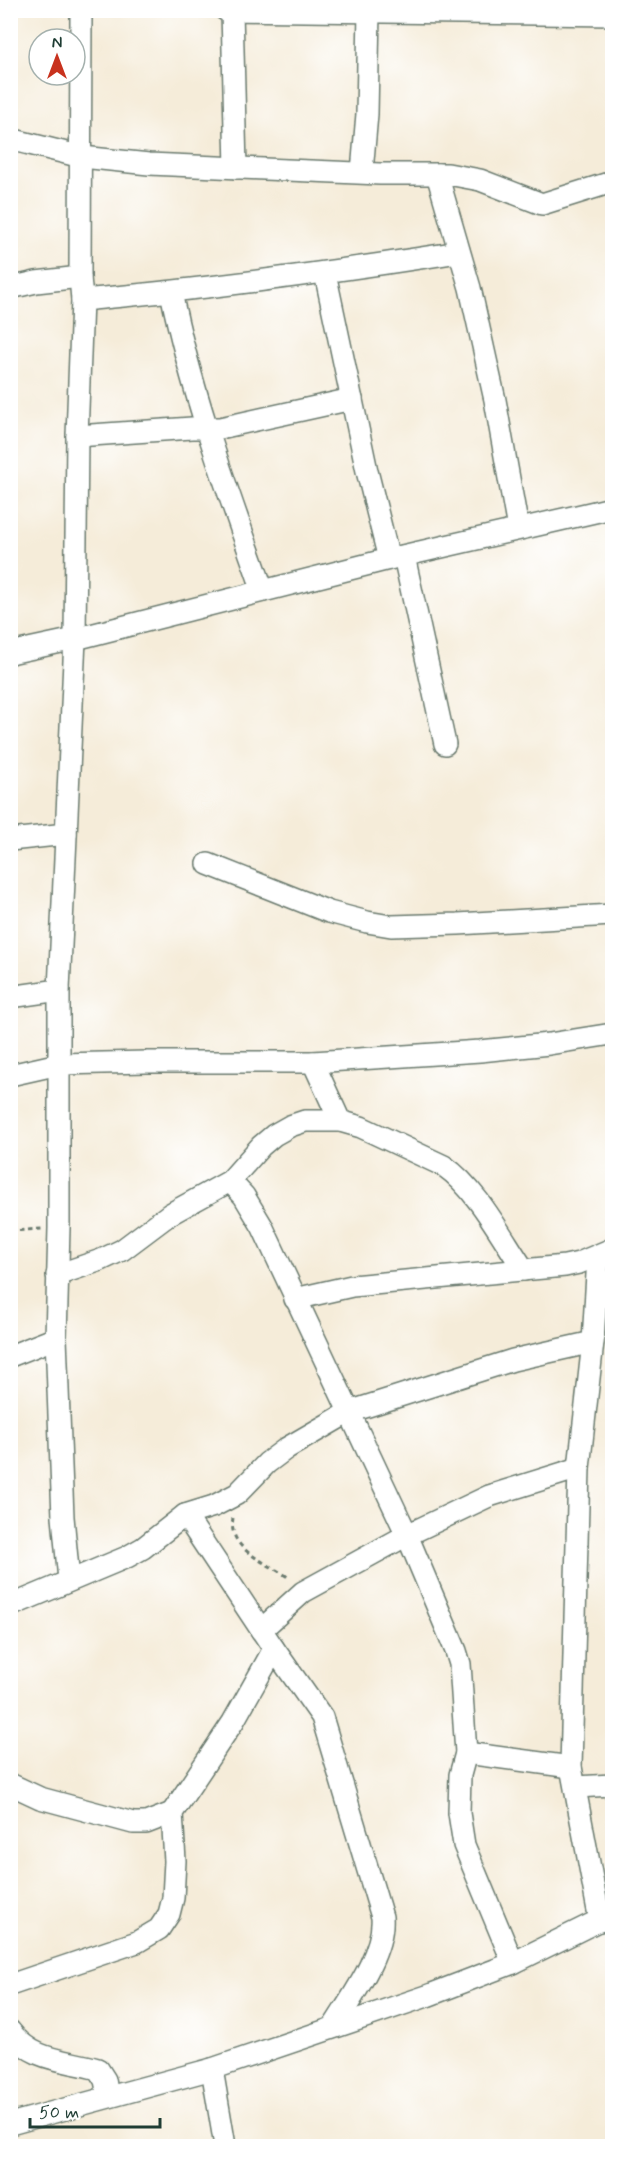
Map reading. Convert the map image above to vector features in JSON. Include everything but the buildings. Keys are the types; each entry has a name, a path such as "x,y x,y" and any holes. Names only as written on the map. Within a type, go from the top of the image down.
{"street":[{"path":"69,1580 63,1517 56,1338 59,1228 59,990 75,639 76,436 82,300 80,277 81,10"},
{"path":"225,10 612,15"},
{"path":"231,11 236,168"},
{"path":"362,172 367,102 369,11"},
{"path":"10,139 82,157 149,164 457,175 480,180 542,204 612,182"},
{"path":"437,174 470,288 495,400 518,529"},
{"path":"82,300 171,292 325,273 459,252"},
{"path":"325,273 374,502 397,558 445,744"},
{"path":"10,288 36,282 80,277"},
{"path":"171,292 182,345 206,428 263,591"},
{"path":"76,436 229,427 352,399"},
{"path":"10,653 612,508"},
{"path":"10,840 66,834"},
{"path":"208,864 329,912 391,926 612,915"},
{"path":"10,997 59,990"},
{"path":"10,1075 59,1064 313,1062 480,1051 549,1044 612,1034"},
{"path":"313,1062 340,1121"},
{"path":"57,1275 122,1250 170,1214 230,1181 261,1146 290,1126 305,1121 340,1121 361,1127 444,1166 454,1173 475,1197 524,1270"},
{"path":"230,1181 243,1196 262,1226 407,1535 456,1651 460,1664 466,1753 460,1775 459,1813 464,1845 513,1964"},
{"path":"10,2124 212,2069 427,1996 513,1964 606,1917 573,1777 579,1468 592,1342 605,1253 579,1263 352,1286 295,1299"},
{"path":"10,1356 56,1338"},
{"path":"10,1606 143,1548 185,1515 214,1506 237,1494 267,1462 349,1412 513,1359 592,1342"},
{"path":"261,1630 303,1592 407,1535 489,1496 579,1468"},
{"path":"185,1515 322,1717 382,1917 381,1937 373,1957 334,2026"},
{"path":"10,1784 40,1798 133,1823 147,1823 172,1813 233,1722 274,1649"},
{"path":"466,1753 612,1785"},
{"path":"10,1985 137,1942 159,1929 169,1914 173,1898 175,1861 172,1813"},
{"path":"10,2031 23,2046 32,2051 69,2064 98,2069 105,2080 108,2096"},
{"path":"212,2069 225,2146"}],"path":[{"path":"10,1231 59,1228"},
{"path":"237,1494 232,1522 236,1541 248,1553 293,1581 303,1592"}]}
